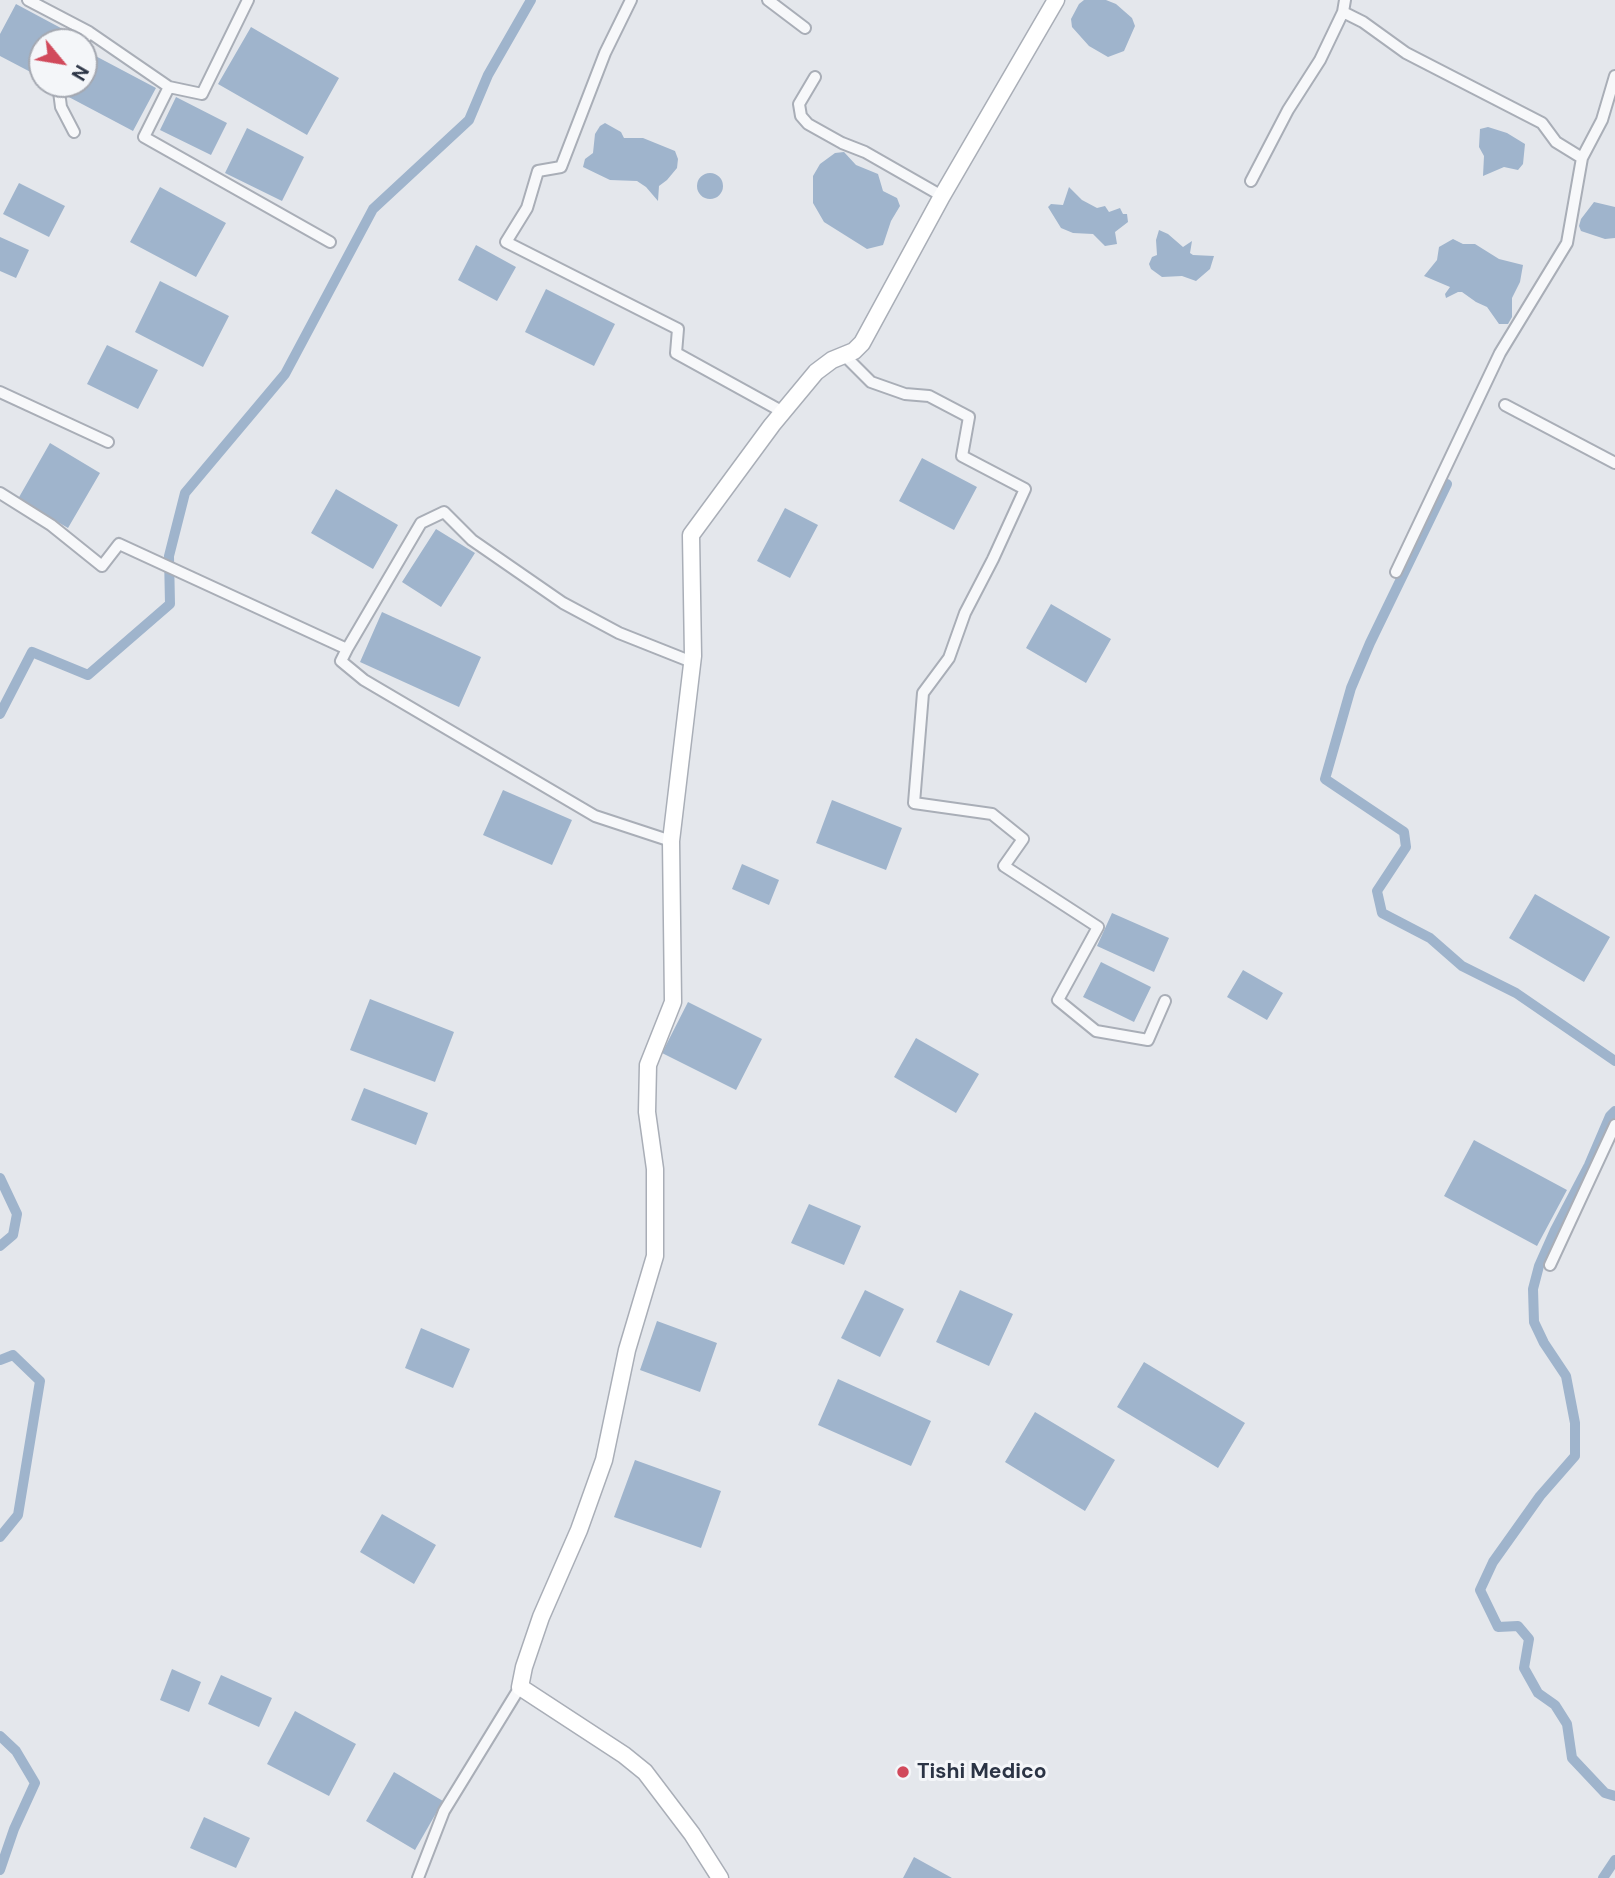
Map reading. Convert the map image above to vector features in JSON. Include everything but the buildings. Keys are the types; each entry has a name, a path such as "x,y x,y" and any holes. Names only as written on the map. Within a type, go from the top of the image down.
{"street":[{"path":"28,0 72,28"},
{"path":"98,44 169,88 202,94 248,0"},
{"path":"631,0 605,53 561,167 538,171 527,208 506,242 678,329 676,353 783,412"},
{"path":"768,0 805,28"},
{"path":"418,1878 444,1811 520,1687 541,1618 579,1530 604,1460 627,1350 654,1256 654,1169 647,1112 648,1065 673,1002 671,841 692,662 691,535 816,372 862,343 942,196 1056,0"},
{"path":"1251,181 1288,110 1320,60 1344,6 1406,53 1542,123 1556,142 1582,158"},
{"path":"1396,572 1500,353 1567,243 1582,158 1602,120 1615,76"},
{"path":"815,77 799,104 801,116 808,124 865,152 942,196"},
{"path":"169,88 144,137 330,242"},
{"path":"60,98 61,107 74,132"},
{"path":"844,355 871,382 905,394 929,396 969,417 962,456 1025,489 965,613 950,658 923,693 914,803 992,814 1023,839 1004,866 1098,927 1058,1000 1096,1031 1148,1040 1165,1001"},
{"path":"0,392 108,442"},
{"path":"1506,405 1615,463"},
{"path":"0,493 51,525 102,566 119,544 347,649"},
{"path":"671,841 595,816 364,680 341,661 421,523 444,512 472,540 563,603 619,633 692,662"},
{"path":"1550,1265 1615,1125"},
{"path":"520,1687 624,1755 645,1772 692,1834 720,1878"}],"water":[{"path":"1084,0 1106,0 1116,4 1132,18 1135,26 1124,51 1108,57 1089,46 1072,27 1071,19"},
{"path":"16,4 61,28 28,28 28,71 0,56 0,34"},
{"path":"251,27 339,78 307,135 218,84"},
{"path":"98,57 156,88 133,131 71,98 98,98"},
{"path":"176,97 227,123 211,155 160,130"},
{"path":"605,123 621,132 624,138 643,138 675,151 677,168 659,186 658,201 637,181 610,180 583,167 585,159 593,153 595,134"},
{"path":"1488,127 1507,133 1525,144 1523,164 1518,170 1504,167 1483,176 1484,156 1479,147 1480,129"},
{"path":"247,128 304,157 282,201 225,173"},
{"path":"844,152 856,165 878,174 883,191 897,198 900,206 891,221 883,245 867,249 824,222 813,203 813,176 820,164 835,153"},
{"path":"710,173 719,177 723,186 719,195 710,199 701,195 697,186 701,177"},
{"path":"19,183 65,206 49,237 3,214"},
{"path":"160,187 226,223 196,277 130,242"},
{"path":"1069,187 1082,200 1097,208 1105,206 1109,212 1120,208 1123,214 1127,214 1128,222 1115,232 1117,244 1105,246 1093,234 1073,233 1061,228 1048,207 1051,204 1063,205"},
{"path":"1594,202 1615,207 1615,238 1605,239 1581,231 1581,219"},
{"path":"1159,230 1183,247 1192,241 1190,253 1193,255 1214,256 1210,269 1196,281 1182,276 1162,277 1151,269 1149,264 1152,257 1157,255 1156,240"},
{"path":"0,237 29,250 16,278 0,271"},
{"path":"1453,239 1463,244 1475,244 1499,259 1523,265 1520,282 1512,298 1512,317 1508,324 1499,324 1487,307 1462,292 1446,298 1445,294 1450,287 1424,276 1437,260 1439,247"},
{"path":"476,245 516,267 497,301 458,280"},
{"path":"160,281 229,316 203,367 135,332"},
{"path":"546,289 615,324 594,366 525,332"},
{"path":"107,345 158,370 138,409 87,384"},
{"path":"50,443 100,473 68,528 18,499"},
{"path":"922,458 977,487 954,530 899,501"},
{"path":"336,489 398,525 373,569 311,533"},
{"path":"785,508 818,525 790,578 757,561"},
{"path":"436,529 475,553 441,607 402,582"},
{"path":"1051,604 1111,639 1086,683 1026,648"},
{"path":"382,612 481,657 459,707 360,662"},
{"path":"503,790 572,820 552,865 483,835"},
{"path":"832,800 902,828 886,870 816,843"},
{"path":"742,864 779,880 769,905 732,889"},
{"path":"1535,894 1610,937 1584,982 1509,938"},
{"path":"1112,913 1169,938 1154,972 1097,946"},
{"path":"1101,962 1151,987 1134,1022 1083,997"},
{"path":"1243,970 1283,993 1267,1020 1227,997"},
{"path":"370,999 454,1032 435,1082 350,1050"},
{"path":"688,1002 762,1039 736,1090 662,1053"},
{"path":"916,1038 979,1074 956,1113 894,1077"},
{"path":"364,1088 428,1113 416,1145 351,1120"},
{"path":"1474,1140 1567,1190 1537,1246 1444,1196"},
{"path":"809,1204 861,1226 844,1265 791,1243"},
{"path":"865,1290 904,1309 880,1357 841,1338"},
{"path":"960,1290 1013,1314 989,1366 936,1342"},
{"path":"657,1321 717,1343 700,1392 640,1370"},
{"path":"421,1328 470,1349 453,1388 405,1368"},
{"path":"1144,1362 1245,1423 1218,1468 1117,1407"},
{"path":"838,1379 931,1421 911,1466 818,1425"},
{"path":"1035,1412 1115,1460 1085,1511 1005,1462"},
{"path":"635,1460 721,1491 701,1548 614,1517"},
{"path":"382,1514 436,1545 414,1584 360,1552"},
{"path":"172,1669 201,1682 189,1712 160,1700"},
{"path":"221,1675 272,1698 259,1727 208,1704"},
{"path":"295,1711 356,1744 329,1796 267,1764"},
{"path":"394,1772 443,1801 415,1850 366,1821"},
{"path":"204,1817 250,1838 236,1868 190,1848"},
{"path":"914,1857 952,1878 903,1878"}],"waterway":[{"path":"0,714 32,652 88,675 170,604 169,556 185,493 285,374 373,209 469,120 488,75 531,0"},
{"path":"1447,484 1351,688 1325,779 1404,832 1406,847 1377,891 1382,913 1430,938 1462,966 1516,993 1615,1061"},
{"path":"1615,1111 1610,1116 1589,1165 1555,1230 1539,1266 1533,1289 1534,1322 1544,1343 1566,1376 1575,1423 1575,1456 1540,1496 1493,1562 1480,1590 1498,1627 1518,1626 1529,1639 1524,1668 1538,1693 1555,1705 1567,1724 1572,1758 1605,1793 1615,1796"},
{"path":"0,1178 17,1214 13,1235 0,1246"},
{"path":"0,1360 13,1355 40,1381 18,1515 0,1537"},
{"path":"0,1736 16,1751 35,1783 14,1829 0,1870"},
{"path":"1603,1878 1615,1860"}],"place":[{"name":"Tishi Medico","path":"903,1772"}]}
